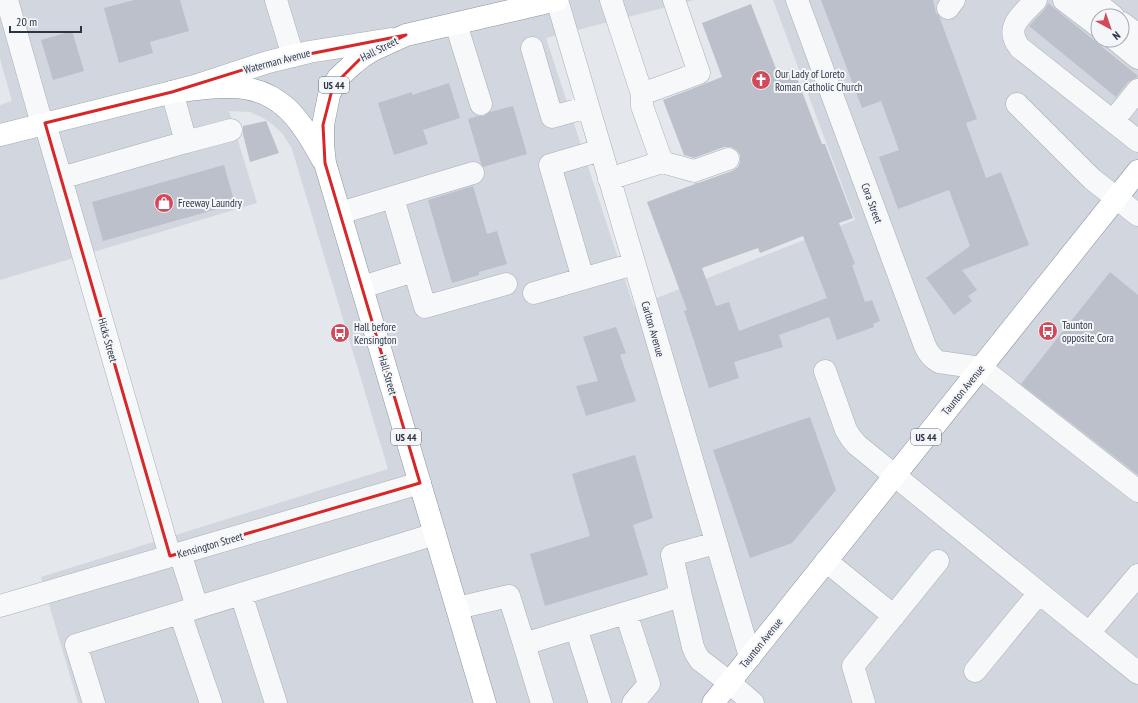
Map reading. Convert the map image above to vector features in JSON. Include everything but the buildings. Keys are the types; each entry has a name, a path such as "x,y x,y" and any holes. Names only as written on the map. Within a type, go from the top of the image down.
{"main road":[{"name":"Waterman Avenue","path":"0,134 195,86 268,62 309,52 388,39 557,0"},
{"name":"Hall Street","path":"406,35 373,50 362,57 345,71 333,86 326,106 323,124 323,154 485,703"},
{"path":"172,92 230,87 254,89 268,95 282,104 297,120 315,147 328,171"},
{"name":"Taunton Avenue","path":"713,703 1138,171"}],"street":[{"name":"Hicks Street","path":"7,0 175,555 211,703"},
{"path":"276,0 293,56"},
{"name":"Carlton Avenue","path":"557,0 750,658"},
{"path":"611,0 642,94 642,106 662,162"},
{"path":"642,94 699,73 674,0"},
{"name":"Cora Street","path":"797,0 924,346 928,353 939,362 981,368"},
{"path":"1036,0 1015,23 1013,36 1020,48 1138,141"},
{"path":"1064,0 1090,20"},
{"path":"1093,0 1103,8"},
{"path":"456,24 481,104"},
{"path":"532,48 552,117 588,107"},
{"path":"1126,48 1138,58"},
{"path":"1113,121 1138,90"},
{"path":"172,92 186,142"},
{"path":"1017,104 1092,179 1138,215"},
{"path":"61,178 231,130"},
{"path":"583,279 550,165 601,150"},
{"path":"610,179 662,162 694,171 728,158"},
{"path":"340,213 473,173"},
{"path":"393,198 425,307 506,284"},
{"path":"534,293 634,264"},
{"path":"362,287 414,271"},
{"path":"981,368 1138,491"},
{"path":"825,371 846,430 864,452 1138,673"},
{"name":"Kensington Street","path":"0,606 420,483"},
{"path":"94,703 76,645 435,534"},
{"path":"716,543 672,555 681,596 693,646 700,660 753,703"},
{"path":"864,703 853,666 938,561"},
{"path":"826,562 894,616"},
{"path":"1089,633 1138,575"},
{"path":"976,671 1039,592"},
{"path":"242,594 276,703"},
{"path":"457,608 509,596 542,703"},
{"path":"524,644 681,596"},
{"path":"626,613 648,684 633,703"},
{"path":"576,628 600,703"}],"highlighted area":[{"path":"406,35 362,57 333,86 323,125 325,163 420,483 170,556 45,123 172,92 268,62"}],"shaded area":[{"path":"0,0 694,0 546,38 634,307 855,220 773,0 1138,0 1138,703 78,703 41,577 388,469 292,149 282,133 263,118 250,112 229,111 257,203 0,280 0,105 12,101 0,59"}],"place":[{"name":"Our Lady of Loreto Roman Catholic Church","path":"761,80"},
{"name":"Freeway Laundry","path":"164,203"},
{"name":"Taunton opposite Cora","path":"1048,331"},
{"name":"Hall before Kensington","path":"340,333"}]}
